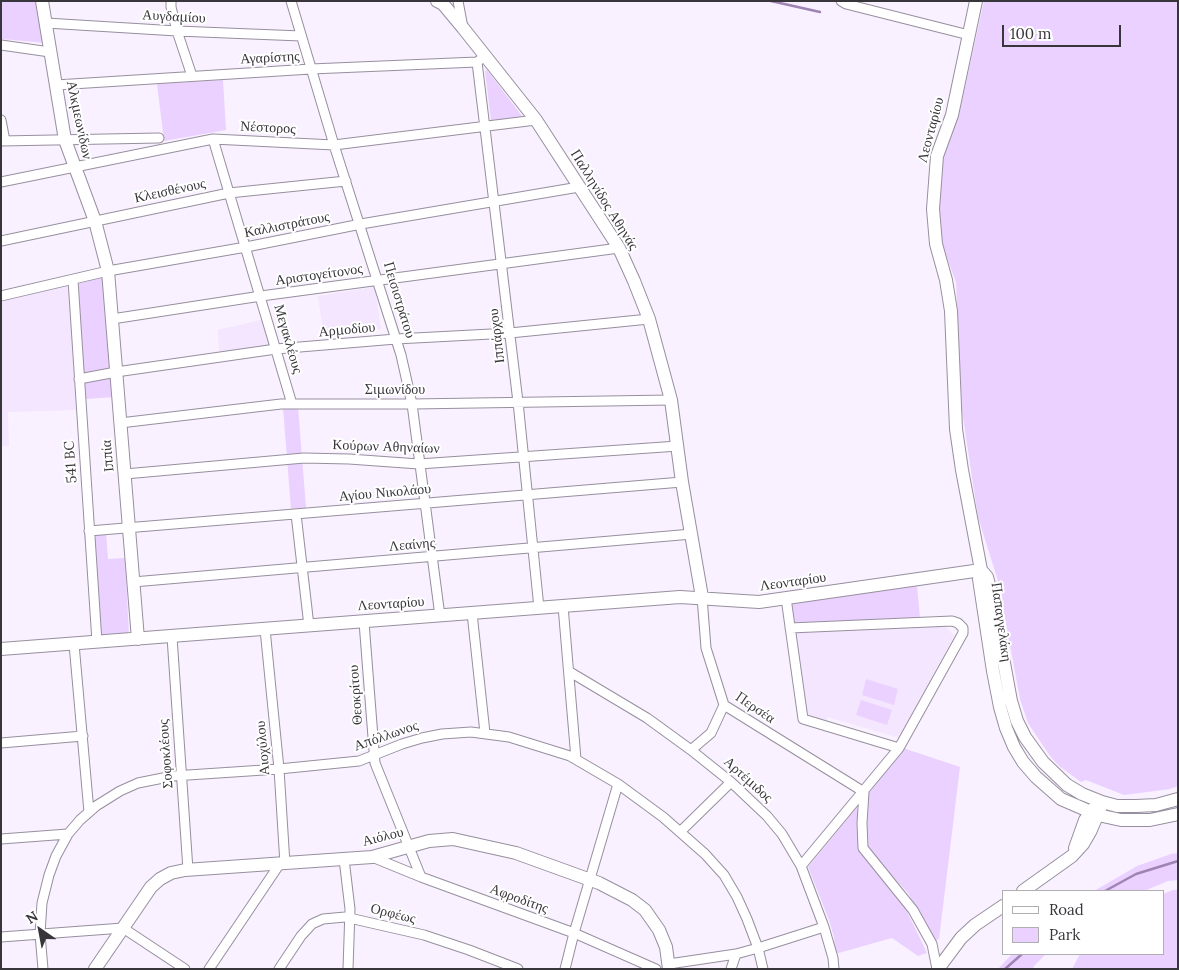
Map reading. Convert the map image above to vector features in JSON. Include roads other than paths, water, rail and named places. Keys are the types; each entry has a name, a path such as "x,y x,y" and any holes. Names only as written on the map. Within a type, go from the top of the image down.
{"street":[{"name":"Αλκμεωνίδων","path":"42,1 65,140 95,221 108,271"},
{"path":"171,1 171,7 192,76"},
{"name":"Πεισιστράτου","path":"291,1 334,145 396,339 412,404 440,616"},
{"name":"Παλληνίδος Αθηνάς","path":"437,1 464,28 481,59 536,120 619,248 634,281 649,319 671,400 682,482 702,597"},
{"path":"458,1 464,28"},
{"path":"841,1 846,4 969,35"},
{"name":"Λεονταρίου","path":"1,649 680,597 755,602 981,570 957,436 954,408 954,352 951,311 946,280 936,244 933,209 937,156 952,115 976,1"},
{"name":"Αυγδαμίου","path":"46,23 301,36"},
{"path":"1,45 50,52"},
{"name":"Αγαρίστης","path":"56,85 481,59"},
{"name":"Ιππάρχου","path":"481,59 485,126 540,608"},
{"path":"1,120 3,141 160,138"},
{"name":"Νέστορος","path":"1,182 213,139 334,145 536,120"},
{"name":"Μεγακλέους","path":"213,139 292,404"},
{"name":"Κλεισθένους","path":"1,241 229,193 346,181"},
{"name":"Καλλιστράτους","path":"1,296 108,271 246,247 360,224 579,187"},
{"name":"Αριστογείτονος","path":"112,320 261,296 619,248"},
{"name":"Ιππία","path":"108,271 138,639"},
{"name":"541 BC","path":"73,280 97,642"},
{"name":"Αρμοδίου","path":"79,379 276,349 396,339 510,333 649,319"},
{"name":"Σιμωνίδου","path":"120,423 292,404 671,400"},
{"name":"Κούρων Αθηναίων","path":"124,474 304,458 419,464 678,446"},
{"name":"Αγίου Νικολάου","path":"89,531 682,482"},
{"path":"296,514 309,626"},
{"name":"Λεαίνης","path":"133,582 692,534"},
{"name":"Παπαγγελάκη","path":"981,570 979,579 993,670 1006,728 1023,762 1036,777 1061,799 1094,814 1131,821 1150,820 1178,814"},
{"name":"Παπαγγελάκη","path":"981,570 988,577 990,584 1011,701 1017,721 1033,751 1054,774 1082,794 1102,802 1117,806 1136,806 1178,799"},
{"name":"Περσέα","path":"702,597 706,648 724,705 864,792"},
{"path":"786,598 803,719 899,748"},
{"path":"564,606 576,759"},
{"path":"472,613 485,733"},
{"path":"790,628 952,621 958,623 964,633 899,748 801,866"},
{"name":"Θεοκρίτου","path":"364,622 374,756 421,878"},
{"name":"Αιοχύλου","path":"264,629 279,769 282,864"},
{"name":"Σοφοκλέους","path":"172,637 188,870"},
{"path":"74,644 89,812"},
{"name":"Αρτέμιδος","path":"570,672 647,718 691,750 756,804 774,824 801,866 824,927 833,958 834,969"},
{"path":"691,750 711,733 724,705"},
{"name":"Απόλλωνος","path":"43,969 40,934 42,903 56,856 68,834 89,812 104,800 128,787 150,780 181,775 279,769 359,761 402,744 430,736 457,733 485,733 537,744 576,759 618,784 681,831 706,854 724,875 737,896 758,948 763,969"},
{"path":"1,742 83,736"},
{"path":"681,831 731,782"},
{"path":"565,969 618,784"},
{"path":"864,792 863,848 913,910 932,944 937,969"},
{"path":"1061,799 1076,820 1079,835"},
{"path":"1072,856 1079,835 1102,802"},
{"path":"1024,890 1072,856 1083,844 1094,814"},
{"path":"1,839 68,834"},
{"name":"Αιόλου","path":"95,969 156,883 171,873 188,870 372,857 429,841 453,839 479,843 516,853 612,889 643,908 656,923 663,936 669,966"},
{"name":"Αφροδίτης","path":"372,857 421,878 574,933 656,969"},
{"path":"344,859 350,917 348,969"},
{"path":"209,969 282,864"},
{"path":"937,969 968,932 1002,907"},
{"name":"Ορφέως","path":"280,969 301,936 312,924 329,918 350,917 424,935 518,969"},
{"path":"669,966 736,954 824,927"},
{"path":"1,937 123,928 185,969"},
{"path":"730,969 736,954"}],"waterway":[{"path":"771,1 820,12"},
{"path":"1107,890 1136,874 1178,861"},
{"path":"1005,969 1021,955"}]}
